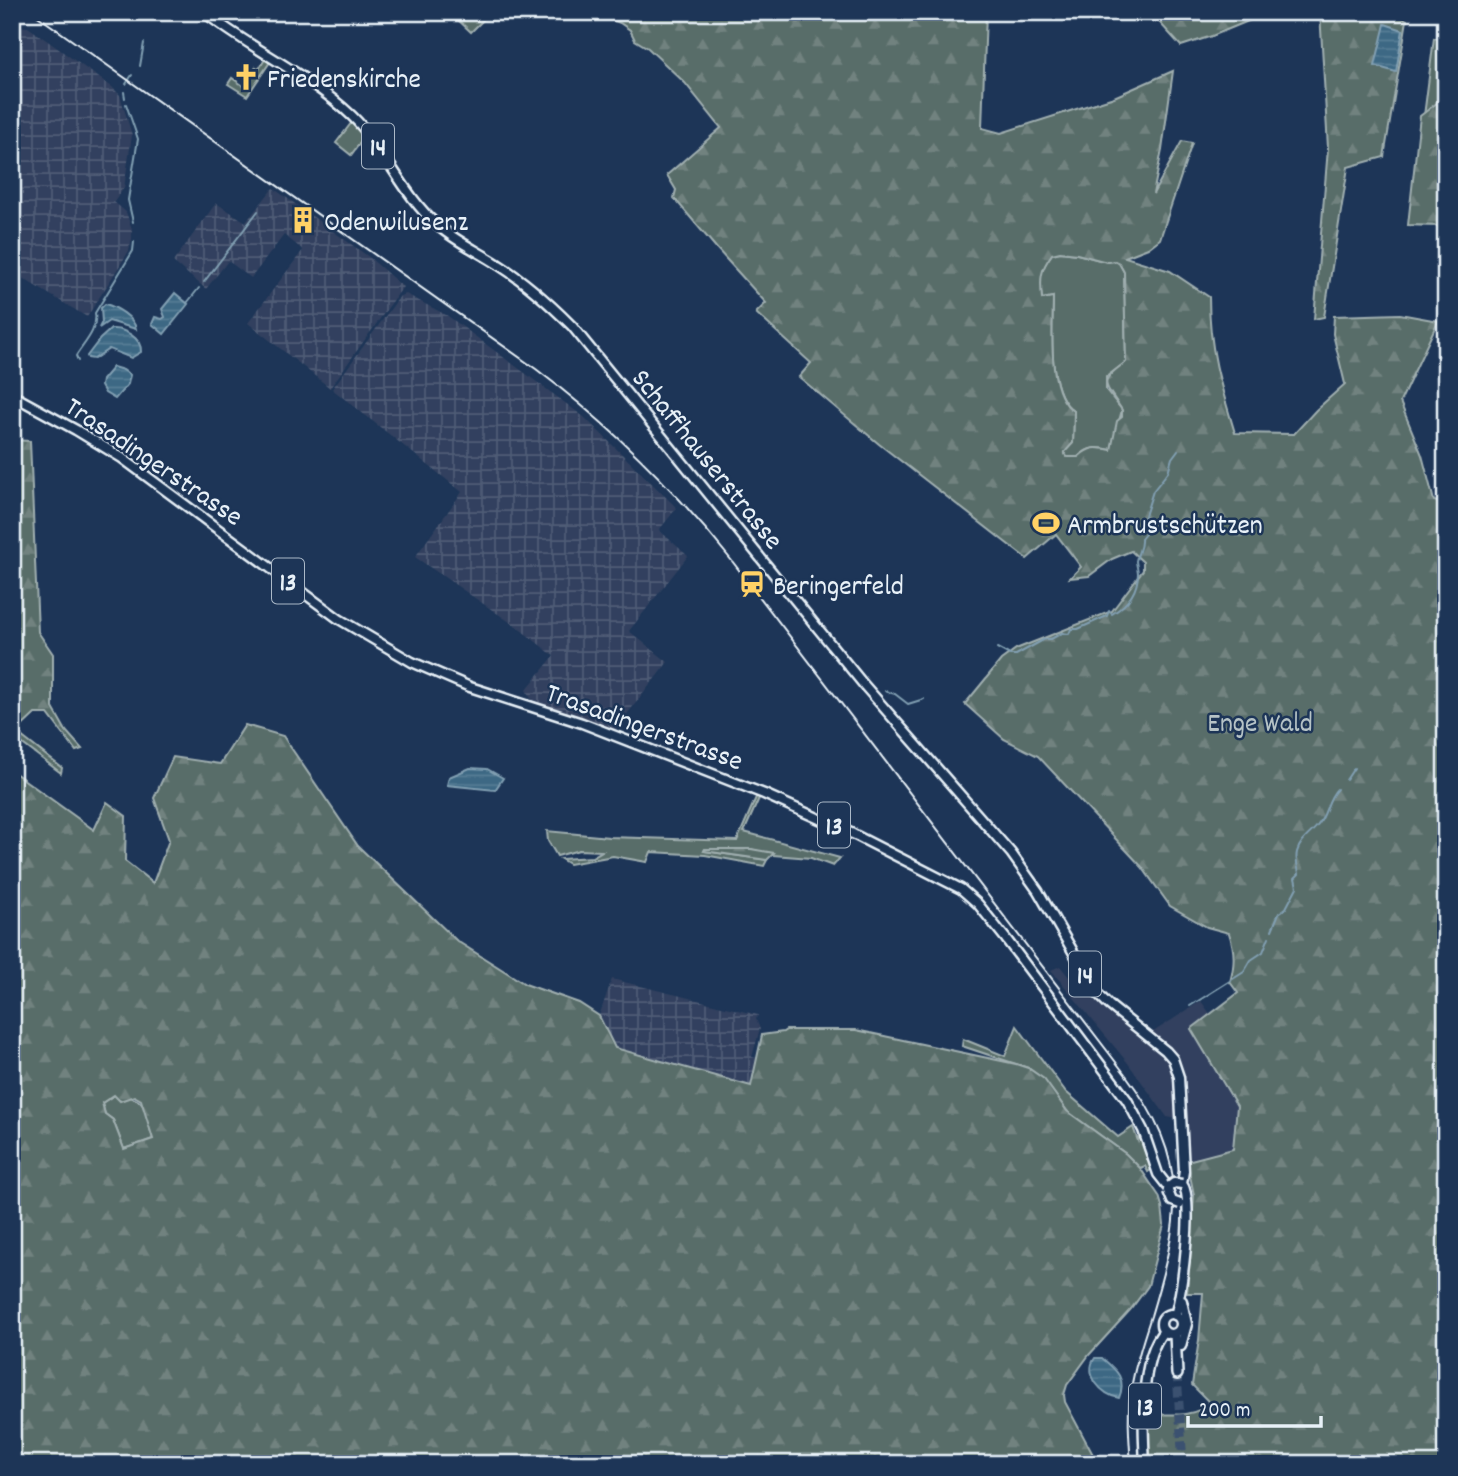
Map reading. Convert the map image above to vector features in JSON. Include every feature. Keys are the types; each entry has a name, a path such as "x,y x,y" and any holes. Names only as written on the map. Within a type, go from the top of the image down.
{"highway":[{"path":"1175,1334 1179,1350 1177,1374"}],"main road":[{"name":"Schaffhauserstrasse","path":"204,12 338,103 379,146 417,203 433,221 450,235 524,282 580,335 864,685 1011,853 1038,891 1097,993 1173,1059 1179,1077 1183,1181"},
{"name":"Trasadingerstrasse","path":"12,396 122,458 339,619 393,652 470,687 562,716 764,794 832,824 961,889 974,900 1006,939 1127,1100 1143,1130 1158,1174 1169,1188"},
{"path":"1169,1188 1174,1183 1183,1181"},
{"name":"13","path":"1183,1181 1187,1192 1183,1202 1186,1228"},
{"name":"13","path":"1169,1188 1172,1200 1183,1202"},
{"name":"13","path":"1175,1315 1181,1296 1186,1228 1183,1202"},
{"path":"1179,1350 1187,1324 1181,1296"},
{"name":"13","path":"1145,1464 1147,1378 1156,1340 1164,1331 1161,1323 1169,1314 1180,1319 1181,1325 1175,1334"},
{"path":"1164,1331 1175,1334"}],"shaded area":[{"path":"1385,24 1403,30 1396,72 1375,66"},
{"path":"14,26 28,27 112,87 120,95 132,135 124,188 114,202 126,212 132,229 132,239 129,251 87,317 12,272"},
{"path":"273,188 369,257 403,287 330,388 248,323 303,250 284,235 251,278 228,261 206,289 173,262 216,203 246,222"},
{"path":"175,293 188,304 164,334 152,324 155,317 165,317 162,309"},
{"path":"406,294 448,316 584,417 677,508 659,530 688,556 629,631 668,662 613,732 531,699 526,690 554,656 517,627 415,557 462,492 332,389 400,296"},
{"path":"105,304 128,317 136,329 109,321 99,328 102,322 101,308"},
{"path":"111,329 121,330 135,338 139,342 141,352 131,358 109,349 94,359 88,358 100,339"},
{"path":"113,367 130,375 128,384 115,399 105,393 101,386 102,380"},
{"path":"470,768 487,769 503,778 495,790 447,785 449,777"},
{"path":"1060,966 1074,983 1085,983 1113,1013 1167,1058 1173,1073 1177,1119 1167,1117 1127,1062 1051,970"},
{"path":"612,979 758,1015 756,1019 760,1029 752,1057 757,1058 752,1086 615,1048 599,1016"},
{"path":"1201,1001 1211,1015 1192,1029 1237,1106 1233,1149 1187,1161 1179,1070 1150,1034"},
{"path":"1095,1358 1102,1358 1119,1375 1122,1385 1119,1398 1106,1393 1096,1383 1091,1371"}],"green space":[{"path":"463,12 482,12 487,16 471,32 457,19"},
{"name":"Enge Wald","path":"594,12 986,12 982,128 1001,133 1114,97 1173,71 1153,194 1182,141 1192,143 1160,239 1148,248 1125,257 1170,271 1209,297 1213,350 1235,433 1294,434 1345,384 1333,334 1334,316 1400,314 1438,321 1400,402 1422,455 1434,501 1446,504 1446,1464 1149,1464 1147,1414 1189,1413 1197,1411 1209,1402 1192,1385 1203,1293 1187,1293 1194,1195 1187,1161 1233,1149 1237,1106 1191,1029 1238,993 1230,982 1234,958 1231,940 1229,933 1207,927 1170,906 1142,867 1038,756 1004,739 965,704 1001,660 1016,649 1112,611 1143,570 1143,562 1131,551 1112,559 1089,576 1070,578 1081,567 1056,534 1027,559 879,444 799,377 811,363 756,313 766,303 674,198 676,190 667,175 721,128 685,83 648,48 635,40 630,30","holes":["1052,254 1077,254 1107,262 1115,261 1124,272 1126,362 1110,375 1106,384 1122,410 1111,450 1093,448 1078,457 1067,457 1064,453 1073,443 1074,411 1065,402 1055,375 1052,341 1053,297 1042,299 1041,280 1045,265"]},
{"path":"1150,12 1270,12 1181,46"},
{"path":"1320,12 1392,12 1407,20 1384,157 1348,167 1324,317 1314,319 1328,148"},
{"path":"1434,38 1446,40 1446,226 1410,225"},
{"path":"265,59 270,62 247,96 228,84 232,78 245,87 256,67 259,69"},
{"path":"1446,96 1446,226 1408,225 1420,116"},
{"path":"352,122 365,136 351,155 336,143"},
{"path":"1060,252 1107,262 1115,261 1124,272 1126,362 1106,377 1106,390 1122,410 1111,450 1093,448 1078,457 1067,457 1064,452 1073,443 1074,411 1065,402 1055,375 1052,342 1053,297 1042,299 1040,285 1041,275 1052,254"},
{"path":"12,440 30,441 38,632 53,654 53,708 66,731 82,749 76,751 48,714 35,714 16,732 62,768 61,773 12,736"},
{"path":"245,725 283,736 358,846 457,941 525,984 579,1003 599,1016 615,1048 751,1086 762,1035 786,1030 856,1030 1016,1064 1028,1068 1044,1079 1067,1111 1126,1154 1140,1168 1159,1196 1162,1206 1164,1225 1148,1286 1089,1355 1067,1385 1064,1395 1065,1402 1098,1464 12,1464 12,771 94,830 107,802 126,816 125,861 153,883 169,840 154,798 173,757 220,764","holes":["114,1095 120,1101 134,1096 141,1100 153,1139 124,1149 113,1120 105,1114 102,1103"]},
{"path":"757,795 760,796 744,832 840,858 833,866 811,858 773,855 751,849 705,849 704,851 767,860 764,866 705,855 651,852 647,862 613,856 569,864 561,859 592,857 602,851 579,850 557,856 548,841 547,831 609,837 737,841"},
{"path":"751,849 774,853 767,860 704,851"},
{"path":"1017,1026 1066,1092 1118,1137 1133,1127 1138,1141 1139,1137 1142,1139 1152,1169 1148,1172 1145,1166 1140,1168 1126,1154 1068,1112 1044,1080 1028,1068 962,1046 963,1039 1005,1056"},
{"path":"114,1095 134,1098 140,1102 146,1112 153,1139 124,1149 113,1120 105,1114 102,1103"}],"waterway":[{"path":"140,66 144,43"},
{"path":"126,84 132,75"},
{"path":"124,92 125,98"},
{"path":"126,104 138,139 128,200 133,222"},
{"path":"204,282 258,211"},
{"path":"78,361 76,356 92,331 95,313 133,251 134,242"},
{"path":"187,303 199,288"},
{"path":"997,648 1016,655 1045,639 1062,633 1069,634 1071,629 1078,629 1107,616 1109,611 1112,614 1127,602 1136,586 1136,561 1141,539 1145,534 1144,519 1153,491 1168,472 1172,458 1178,450"},
{"path":"885,691 895,694 908,704 924,699"},
{"path":"1346,780 1354,768"},
{"path":"1272,930 1279,913 1286,908 1297,887 1295,878 1299,874 1296,858 1299,847 1321,821 1337,789"},
{"path":"1190,1006 1244,972 1251,960 1263,952 1269,937"},
{"path":"12,1446 26,1464"}],"tunnel":[{"path":"1177,1374 1183,1464"}],"railway":[{"path":"32,12 536,369 616,435 688,508 732,561 1125,1074 1147,1106 1161,1135 1170,1163 1174,1191 1169,1249 1131,1389 1131,1464"}],"place":[{"name":"Friedenskirche","path":"246,77"},
{"name":"Odenwilusenz","path":"303,220"},
{"name":"Armbrustschützen","path":"1046,523"},
{"name":"Beringerfeld","path":"752,584"}]}
